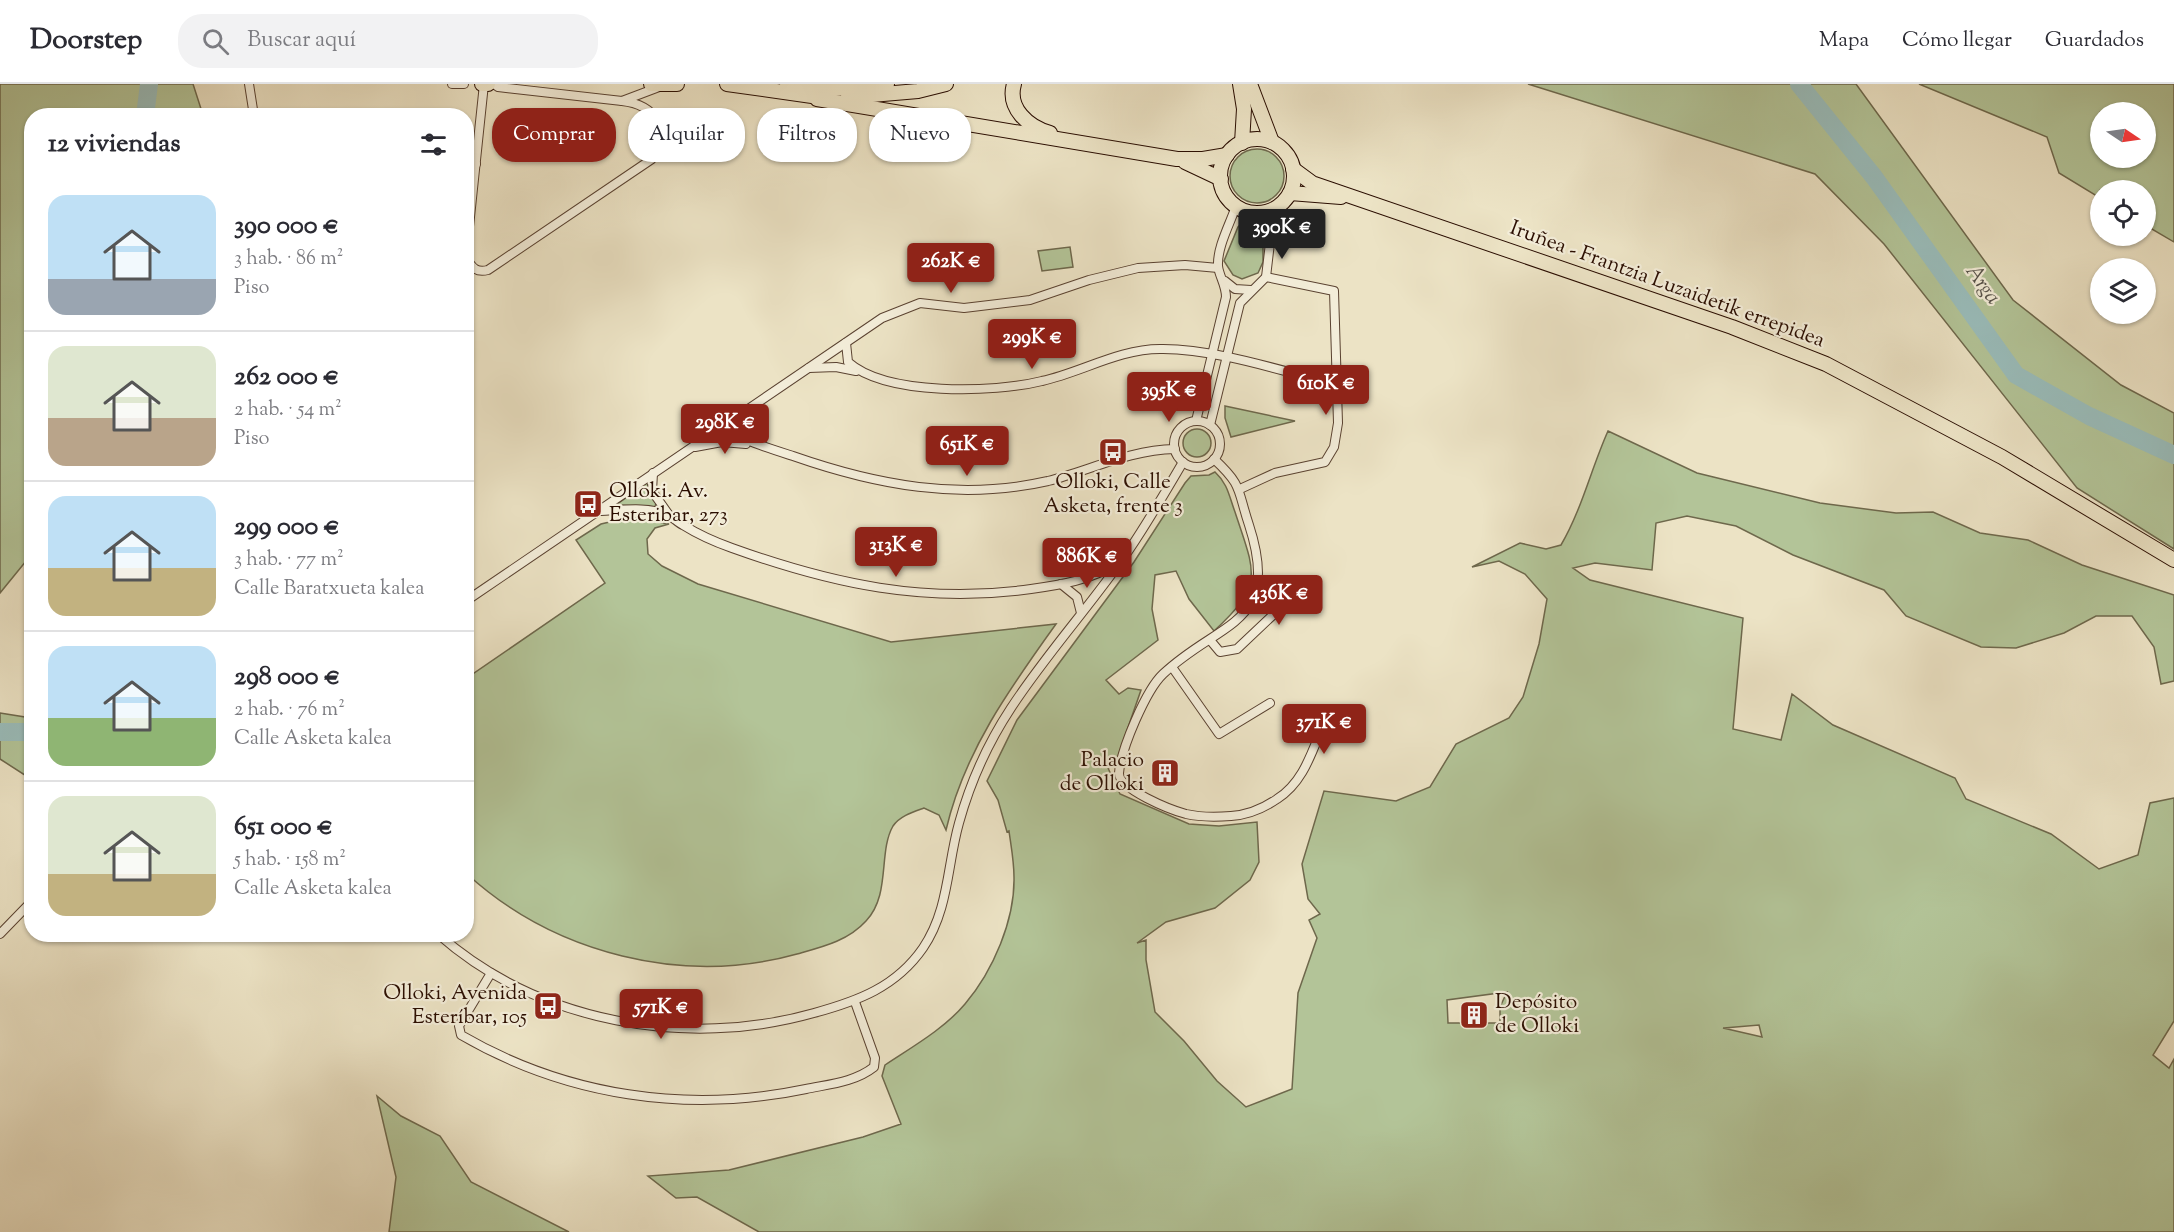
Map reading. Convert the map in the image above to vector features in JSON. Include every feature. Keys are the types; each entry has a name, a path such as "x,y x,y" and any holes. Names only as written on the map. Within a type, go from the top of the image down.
{"highway":[{"path":"651,84 677,84"},
{"path":"727,84 862,97 918,91 946,84"},
{"path":"787,84 818,94 1177,159 1203,159 1227,155 1242,143 1252,140 1272,142"},
{"path":"818,94 887,84"},
{"path":"1014,84 1012,91 1014,106 1023,118 1039,130 1090,144"},
{"path":"1240,84 1244,109 1242,143"},
{"path":"1227,155 1221,179 1228,199 1236,207 1255,213 1274,208 1290,194 1293,169 1286,153 1272,142 1250,84"},
{"path":"1177,159 1221,179"},
{"name":"Iruñea - Frantzia Luzaidetik errepidea","path":"1293,169 1312,183 1732,327 1826,364 2002,457 2174,560"},
{"path":"1290,194 1355,198"}],"street":[{"path":"249,84 253,108"},
{"path":"452,84 464,84"},
{"path":"474,183 484,84"},
{"path":"474,269 480,272 488,270 652,159 658,149 660,136 656,118 637,103 498,87 494,84"},
{"path":"622,101 666,84"},
{"path":"1236,207 1219,256 1218,268 1225,281 1234,289 1251,290"},
{"path":"1210,425 1240,303 1266,277 1274,208"},
{"path":"474,596 882,318 920,303 964,308 1030,300 1089,280 1138,268 1185,265 1218,268"},
{"path":"1240,489 1275,473 1325,462 1334,447 1338,423 1334,291 1266,277"},
{"path":"1196,421 1226,297 1225,281"},
{"path":"846,343 848,362 858,371"},
{"path":"810,368 836,367 908,384 946,390 998,388 1043,381 1093,363 1157,349 1190,349 1338,385"},
{"path":"742,413 739,423 742,431 756,445"},
{"path":"1196,421 1210,425 1219,437 1220,445 1214,459 1196,466 1183,462 1175,449 1174,441 1181,427 1196,421"},
{"path":"722,428 756,445 870,480 907,488 953,490 1028,484 1073,473 1138,452 1175,449"},
{"path":"693,447 722,442 756,445"},
{"path":"1214,459 1233,477 1240,489 1258,554 1256,593 1241,618 1163,674 1146,695 1119,773 1121,782 1128,789 1184,813 1232,816 1255,811 1278,799 1300,777 1324,723"},
{"path":"449,942 491,973 531,994 601,1017 668,1028 704,1030 750,1027 785,1021 855,1002 883,988 904,970 924,947 944,903 959,822 983,759 1011,709 1122,560 1183,462"},
{"path":"653,473 652,491 669,515 703,537 734,549 868,588 954,596 1006,593 1087,578 1122,560"},
{"path":"599,511 637,509 669,515"},
{"path":"1210,640 1220,652 1237,649 1273,615 1271,583"},
{"path":"1061,584 1077,597 1080,615"},
{"path":"1172,667 1220,734 1270,703"},
{"path":"0,934 24,909"},
{"path":"491,973 459,1026 460,1035 515,1064 587,1087 609,1092 688,1101 779,1095 862,1076 874,1067 875,1058 855,1002"}],"green space":[{"path":"0,84 193,84 201,108 24,108 24,564 0,593"},
{"path":"1528,84 1856,84 2013,300 2121,385 2174,413 2174,549 2077,488 1884,244 1815,174"},
{"path":"1919,84 2174,84 2174,242 2156,231 2156,180 2090,180 2090,192 2059,173 2047,137"},
{"path":"1257,149 1267,151 1276,157 1282,166 1284,176 1282,186 1276,195 1267,201 1257,203 1247,201 1238,195 1232,186 1230,176 1232,166 1238,157 1247,151"},
{"path":"1244,221 1263,225 1263,262 1258,273 1242,279 1233,275 1224,261 1238,227"},
{"path":"1070,247 1073,267 1042,271 1038,251"},
{"path":"1225,406 1295,421 1231,437 1225,418"},
{"path":"1197,429 1207,433 1211,443 1207,453 1197,457 1187,453 1183,443 1187,433"},
{"path":"1608,431 1697,473 1820,503 1896,513 1933,512 1980,533 2028,540 2082,565 2174,595 2174,681 2161,684 2154,647 2132,616 2096,616 2064,633 2016,648 1981,647 1906,616 1884,590 1793,555 1736,526 1687,516 1656,523 1652,570 1595,563 1573,568 1590,580 1743,618 1733,729 1781,740 1792,694 1833,725 1955,778 1966,799 2051,834 2099,869 2138,855 2150,803 2174,798 2174,1021 2153,1055 2169,1068 2174,1059 2174,1232 759,1232 697,1197 676,1198 648,1176 729,1170 863,1137 901,1124 882,1076 885,1065 938,1030 965,1004 993,961 1011,910 1014,877 1009,831 1007,832 998,800 987,781 1017,720 1134,562 1185,483 1191,476 1209,475 1215,472 1228,490 1251,564 1248,589 1242,601 1214,631 1189,599 1176,571 1155,575 1152,609 1158,640 1106,680 1119,694 1128,688 1141,690 1115,765 1108,768 1120,794 1189,824 1219,826 1257,822 1259,862 1250,880 1215,908 1166,922 1137,943 1146,940 1146,960 1155,1012 1184,1041 1217,1081 1246,1107 1292,1089 1298,993 1317,938 1309,920 1320,914 1308,899 1302,864 1324,791 1396,801 1430,787 1456,744 1509,718 1523,697 1539,644 1547,599 1525,574 1499,561 1472,567 1520,543 1546,549 1561,545 1575,517","holes":["1507,992 1500,1007 1500,1023 1448,1023 1447,1000","1759,1025 1762,1037 1723,1028 1724,1028"]},
{"path":"647,483 656,503 655,507 616,505"},
{"path":"631,517 669,524 655,528 647,539 648,554 662,566 698,584 891,642 1056,624 990,722 964,774 946,830 939,815 924,808 907,815 893,826 886,848 879,899 874,911 866,921 851,934 825,946 754,963 710,966 666,964 622,956 580,943 540,925 502,902 474,880 474,673 605,583 576,540 601,524"},
{"path":"0,713 24,717 24,774 0,759"},
{"path":"377,1096 401,1116 440,1136 471,1182 569,1232 389,1232 396,1177"}],"waterway":[{"path":"146,108 149,84"},
{"name":"Arga","path":"1799,84 1874,177 2016,375 2089,416 2174,455"},
{"path":"0,732 24,732"}],"place":[{"name":"Olloki, Calle Asketa, frente 3","path":"1113,452"},
{"name":"Olloki. Av. Esteribar, 273","path":"588,504"},
{"name":"Palacio de Olloki","path":"1165,773"},
{"name":"Olloki, Avenida Esteríbar, 105","path":"548,1006"},
{"name":"Depósito de Olloki","path":"1474,1015"}]}
